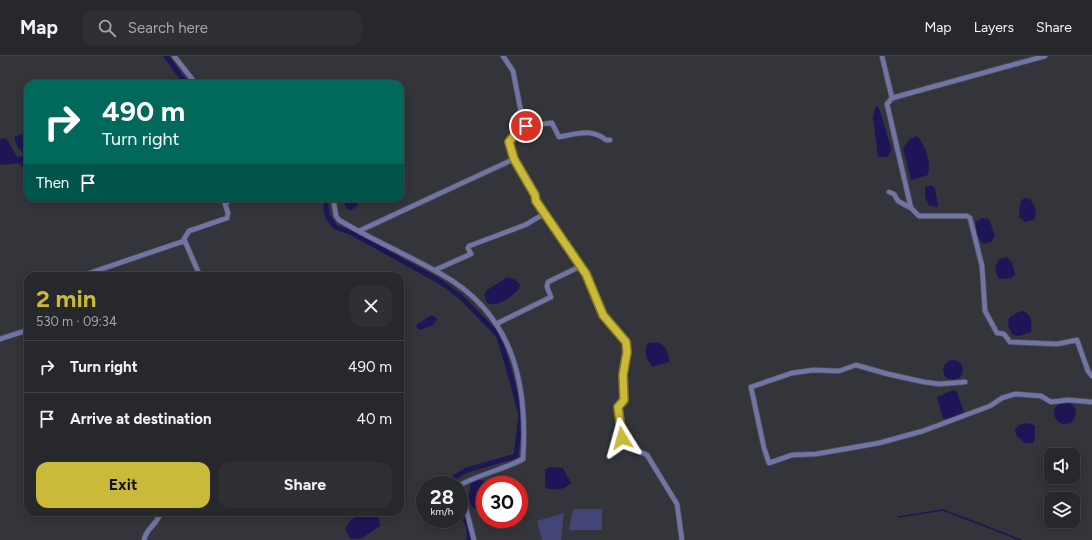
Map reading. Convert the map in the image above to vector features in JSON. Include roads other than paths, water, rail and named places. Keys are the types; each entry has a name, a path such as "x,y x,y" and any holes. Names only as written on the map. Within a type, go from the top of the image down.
{"street":[{"path":"174,56 193,80"},
{"path":"503,56 513,71 521,106 521,126 509,142 514,159 544,214 581,266 603,315 626,342 627,352 623,375 624,400 618,407 624,444 647,455 677,504 682,540"},
{"path":"882,56 892,98"},
{"path":"911,208 887,104 892,98 1045,56"},
{"path":"521,126 552,124 559,137 588,132 597,133 606,140 610,140"},
{"path":"359,231 514,159"},
{"path":"889,192 894,194 898,201 911,208 919,216 967,216 970,218 982,266 985,311 997,333 1004,334 1010,342 1056,344 1077,340 1088,371 1092,376"},
{"path":"93,272 184,241 189,231 227,218 228,213 225,204 227,202"},
{"path":"334,202 336,216 339,220 435,270 463,288 498,323 508,343 522,393 525,429 523,459 472,478 460,485 474,540"},
{"path":"435,270 471,254 468,248 469,246 525,225 544,214"},
{"path":"184,241 198,272"},
{"path":"498,323 552,297 547,287 548,282 581,266"},
{"path":"0,339 24,331"},
{"path":"965,382 939,384 924,382 856,365 840,371 814,370 792,373 751,387 764,448 769,463 792,455 816,454 879,443 923,431 990,406 1002,398 1015,394 1041,396 1051,402 1068,400 1092,402"},
{"path":"144,540 146,532 155,525 159,516"}],"waterway":[{"path":"166,56 183,80"},
{"path":"325,202 327,215 335,227 352,233 439,281 460,296 498,335 521,415 516,456 467,470 457,476"},
{"path":"899,517 943,510 1021,540"},
{"path":"468,527 469,540"}]}
